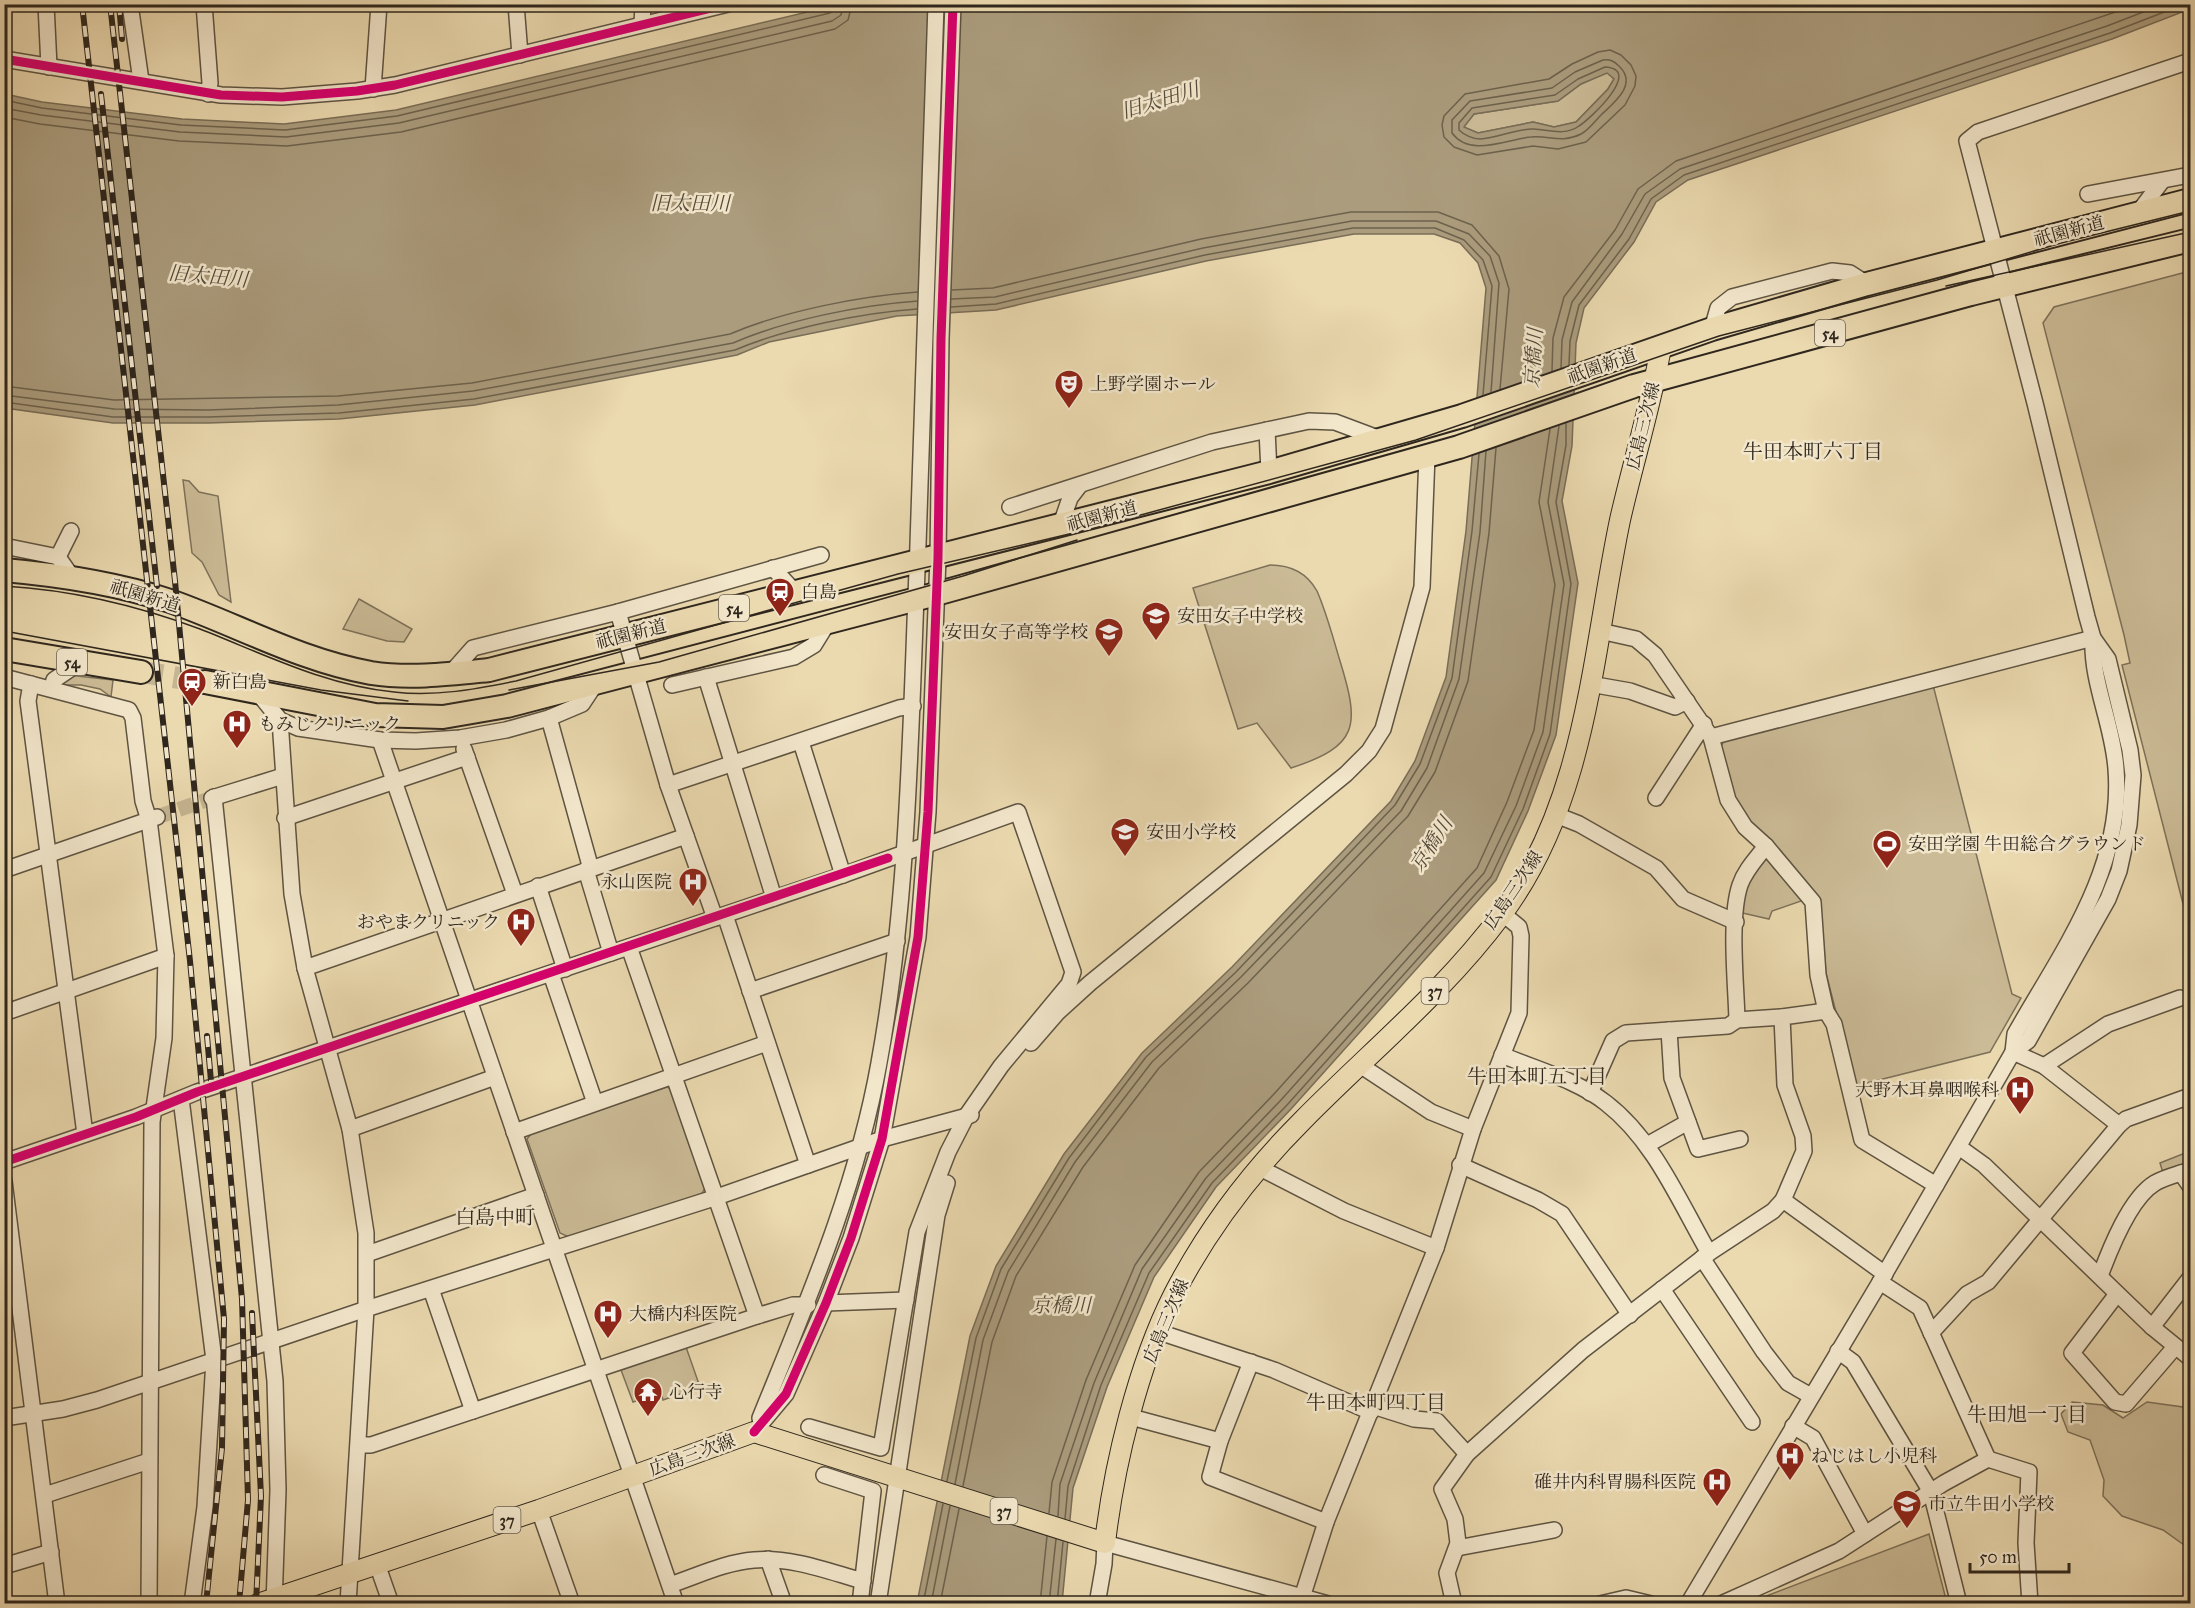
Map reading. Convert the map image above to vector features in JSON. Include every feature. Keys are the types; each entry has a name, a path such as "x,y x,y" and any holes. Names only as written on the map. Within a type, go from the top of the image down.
{"highway":[{"name":"祇園新道","path":"4,570 72,577 170,602 318,661 373,673 450,674 489,670 1060,527 1269,472 1462,416 1712,329 1867,284 2190,200"},
{"name":"祇園新道","path":"205,682 375,715 443,717 507,706 830,619 926,596 1459,447 1629,388 2004,285 2190,240"},
{"name":"54","path":"4,649 141,672"}],"main road":[{"name":"広島三次線","path":"269,1602 538,1510 754,1432 1096,1540 1109,1510 1131,1417 1159,1332 1173,1296 1212,1230 1258,1167 1421,1006 1502,913 1544,844 1578,745 1620,519 1655,381 1660,347"}],"street":[{"path":"46,4 49,67"},
{"path":"130,4 141,81"},
{"path":"204,4 210,83 208,94"},
{"path":"373,89 379,4"},
{"path":"516,4 520,55"},
{"path":"642,24 644,4"},
{"path":"4,59 208,94 282,97 373,89 728,4"},
{"path":"928,560 925,341 936,4"},
{"path":"754,1432 786,1394 826,1303 851,1238 882,1139 918,937 926,845 926,596 941,339 953,4"},
{"path":"1688,1604 2013,1052 2015,1034 2096,889 2112,836 2116,809 2116,767 2092,663 2093,638 1967,141 1978,132 2190,62"},
{"path":"2088,194 2190,175"},
{"path":"2138,213 2162,182"},
{"path":"1010,507 1212,442 1309,421 1335,422 1383,440"},
{"path":"1267,430 1269,472"},
{"path":"878,1604 937,1215 973,1115 1057,1013 1346,774 1370,751 1383,729 1422,587 1427,455"},
{"path":"1060,527 1070,498 1080,485"},
{"path":"58,557 71,531"},
{"path":"4,546 58,557 72,577"},
{"path":"450,674 473,648 618,612 821,555"},
{"path":"773,568 795,592"},
{"path":"754,1432 808,1305 860,1147 879,1064 897,941 905,852 913,706 926,596"},
{"path":"618,612 668,785 686,836 750,991 808,1165"},
{"path":"672,685 794,657 814,645 830,619"},
{"path":"1600,632 1636,639 1646,645 1707,730 1728,800 1745,827 1766,846 1813,902 1818,975 1826,1011 1834,1024 1862,1140 1936,1185"},
{"path":"1656,798 1707,730 2093,638"},
{"path":"52,689 54,680 79,663"},
{"path":"4,677 125,708 131,713 143,801 153,818 166,956 164,1038 152,1122 149,1604"},
{"path":"706,677 774,898"},
{"path":"258,693 280,720 298,728 380,740 460,738 549,718 582,704 596,683"},
{"path":"31,684 28,701 68,991 85,1134"},
{"path":"1590,684 1630,691 1675,707 1687,701"},
{"path":"668,785 898,708 913,706"},
{"path":"549,718 611,953"},
{"path":"280,720 292,894 305,968 350,1129 367,1254 359,1446 348,1604"},
{"path":"460,738 515,894"},
{"path":"380,740 676,1604"},
{"path":"801,742 843,875"},
{"path":"285,818 467,757"},
{"path":"269,1602 278,1490 271,1341 245,1077 213,798 283,776"},
{"path":"4,1162 245,1077 843,875 1018,812 1072,972 1069,984 1008,1057 948,1152 917,1232 881,1448 809,1427"},
{"path":"1556,814 1579,824 1656,868 1683,898 1736,922"},
{"path":"4,870 153,818"},
{"path":"305,968 686,836"},
{"path":"1737,1020 1736,922 1740,885 1749,868 1766,846"},
{"path":"538,886 558,972 595,1103"},
{"path":"1301,1600 1326,1522 1436,1248 1448,1214 1460,1165 1519,1013 1521,936 1519,927 1502,913"},
{"path":"750,991 897,941"},
{"path":"629,947 714,1198 757,1316"},
{"path":"4,1013 166,956"},
{"path":"2044,1066 2108,1024 2180,998"},
{"path":"1590,1093 1613,1041 1618,1036 1728,1026 1737,1020 1826,1011"},
{"path":"1454,1604 1447,1573 1457,1548 1455,1519 1442,1489 1467,1454 1583,1350 1705,1255 1773,1211 1783,1200 1804,1151 1803,1136 1785,1085 1782,1017"},
{"path":"1669,1030 1672,1078 1698,1149 1740,1138"},
{"path":"513,1132 767,1043"},
{"path":"2013,1052 2044,1066 2119,1125"},
{"path":"1502,1054 1590,1093 1628,1123 1647,1145 1705,1255 1764,1352 1788,1383 1811,1396"},
{"path":"1360,1065 1431,1112 1473,1129"},
{"path":"350,1129 495,1077"},
{"path":"1931,1333 1967,1294 1988,1282 2043,1220 2119,1125 2127,1119 2190,1096"},
{"path":"181,1099 214,1360 205,1507 192,1604"},
{"path":"4,1418 81,1405 366,1309 714,1198 882,1139 973,1115"},
{"path":"1647,1145 1688,1122"},
{"path":"1959,1147 1984,1165 2152,1327 2190,1358"},
{"path":"1460,1165 1538,1200 1562,1214 1630,1315"},
{"path":"1258,1167 1344,1211 1436,1248"},
{"path":"2100,1276 2110,1249 2141,1193 2156,1182 2186,1172 2190,1186"},
{"path":"4,1181 57,1604"},
{"path":"367,1254 536,1195"},
{"path":"1783,1200 1920,1308 1988,1460"},
{"path":"2152,1327 2190,1278"},
{"path":"431,1289 473,1411"},
{"path":"1662,1289 1752,1422"},
{"path":"2117,1294 2072,1353 2115,1402 2126,1404 2175,1347"},
{"path":"826,1303 906,1300"},
{"path":"359,1446 371,1445 757,1316 793,1305 808,1305"},
{"path":"1159,1332 1251,1362 1372,1409 1414,1419 1437,1421 1467,1454"},
{"path":"1838,1351 1853,1362 1931,1492 1959,1604"},
{"path":"1251,1362 1220,1441 1210,1477 1326,1522"},
{"path":"1131,1417 1220,1441"},
{"path":"1793,1426 1813,1438 1865,1534"},
{"path":"1721,1604 1839,1551 1931,1492 1988,1460 2029,1472 2026,1543 2030,1604"},
{"path":"45,1495 149,1461"},
{"path":"824,1475 873,1491 860,1604"},
{"path":"538,1510 572,1604"},
{"path":"1457,1548 1554,1530"},
{"path":"1096,1540 1301,1600 1328,1604"},
{"path":"1096,1540 1104,1564 1097,1604"},
{"path":"4,1566 51,1552"},
{"path":"670,1585 732,1565 768,1559 793,1562 863,1581"},
{"path":"768,1559 784,1604"},
{"path":"377,1564 391,1604"},
{"path":"1600,1604 1626,1598 1651,1604"}],"shaded area":[{"path":"1607,72 1614,79 1608,89 1576,122 1554,127 1533,122 1478,133 1463,127 1474,114 1558,101 1581,84"},
{"path":"2190,271 2190,931 2122,665 2130,663 2124,635 2043,323 2054,307"},
{"path":"183,480 189,481 199,492 218,496 231,602 219,595 202,562 192,553"},
{"path":"1270,565 1298,571 1309,579 1317,591 1324,608 1350,702 1349,731 1342,742 1313,760 1291,768 1257,723 1238,729 1193,588"},
{"path":"359,599 412,629 404,642 387,641 343,629"},
{"path":"68,675 113,680 111,697 100,689 81,685 64,685 63,681"},
{"name":"安田学園 牛田総合グラウンド","path":"1933,685 2012,994 2021,998 1990,1052 1855,1086 1826,973 1820,899 1769,839 1752,825 1735,797 1721,746 1726,738"},
{"path":"1764,853 1804,900 1772,911 1769,919 1738,912 1741,895"},
{"path":"667,1087 673,1090 706,1186 700,1197 571,1238 560,1233 527,1139 531,1134"},
{"path":"2190,1151 2190,1164 2163,1173 2160,1163"},
{"path":"686,1347 700,1387 663,1400 662,1396 646,1402 645,1398 633,1402 621,1370"},
{"path":"2072,1402 2103,1405 2123,1418 2147,1402 2190,1408 2190,1542 2184,1545 2163,1530 2122,1516 2103,1496 2104,1480 2090,1440 2068,1432 2061,1414"},
{"name":"市立牛田小学校","path":"1929,1534 1947,1603 1748,1603"}],"water":[{"name":"旧太田川","path":"841,4 2190,5 2190,9 2112,39 1688,180 1656,202 1634,242 1584,308 1576,343 1572,446 1562,501 1578,583 1556,735 1528,811 1496,880 1291,1109 1216,1187 1154,1277 1107,1387 1073,1488 1062,1603 917,1603 970,1336 996,1266 1064,1154 1142,1053 1232,967 1391,801 1415,761 1446,677 1466,531 1486,288 1478,263 1460,243 1434,234 1354,234 1206,261 996,310 897,316 769,342 737,355 475,405 339,419 113,423 5,408 5,94 42,102 182,119 284,124 396,110","holes":["1607,73 1614,79 1608,89 1576,122 1554,127 1533,122 1478,133 1464,127 1474,114 1558,101 1581,84"]}],"tunnel":[{"path":"141,672 205,682"},
{"path":"157,817 212,798"}],"tram line":[{"path":"4,586 79,595 128,606 200,629 271,658 343,683 394,692 425,694 486,687 516,681 898,574 1082,531 1416,440 1719,336 1937,280 2061,243 2190,211"},
{"path":"1946,286 2190,232"},
{"path":"509,690 659,662 963,576 1077,540"},
{"path":"10,632 321,690 408,701"}],"railway":[{"path":"82,4 190,961 224,1319 222,1448 206,1604"},
{"path":"110,4 175,581 242,1299 248,1500 239,1604"},
{"path":"119,4 122,39"},
{"path":"101,94 157,586"},
{"path":"207,1036 211,1081"},
{"path":"252,1313 261,1496 256,1604"}],"cycle path":[{"path":"4,59 221,95 282,97 357,91 395,85 728,4"},
{"path":"754,1432 786,1394 826,1303 851,1238 882,1139 918,937 928,812 938,558 941,339 953,4"},
{"path":"4,1162 136,1117 197,1092 888,858"}],"place":[{"name":"上野学園ホール","path":"1069,410"},
{"name":"白島","path":"780,618"},
{"name":"安田女子中学校","path":"1156,642"},
{"name":"安田女子高等学校","path":"1109,658"},
{"name":"新白島","path":"192,708"},
{"name":"もみじクリニック","path":"237,750"},
{"name":"安田小学校","path":"1125,858"},
{"name":"安田学園 牛田総合グラウンド","path":"1887,870"},
{"name":"永山医院","path":"693,908"},
{"name":"おやまクリニック","path":"521,948"},
{"name":"大野木耳鼻咽喉科","path":"2020,1116"},
{"name":"大橋内科医院","path":"608,1340"},
{"name":"心行寺","path":"648,1418"},
{"name":"ねじはし小児科","path":"1790,1482"},
{"name":"碓井内科胃腸科医院","path":"1717,1508"},
{"name":"市立牛田小学校","path":"1907,1530"}],"district":[{"name":"牛田本町六丁目","path":"1813,451"},
{"name":"牛田本町五丁目","path":"1537,1076"},
{"name":"白島中町","path":"495,1217"},
{"name":"牛田本町四丁目","path":"1376,1402"},
{"name":"牛田旭一丁目","path":"2027,1414"}],"water label":[{"name":"京橋川","path":"1533,358"},
{"name":"京橋川","path":"1431,844"},
{"name":"京橋川","path":"1061,1305"}]}
